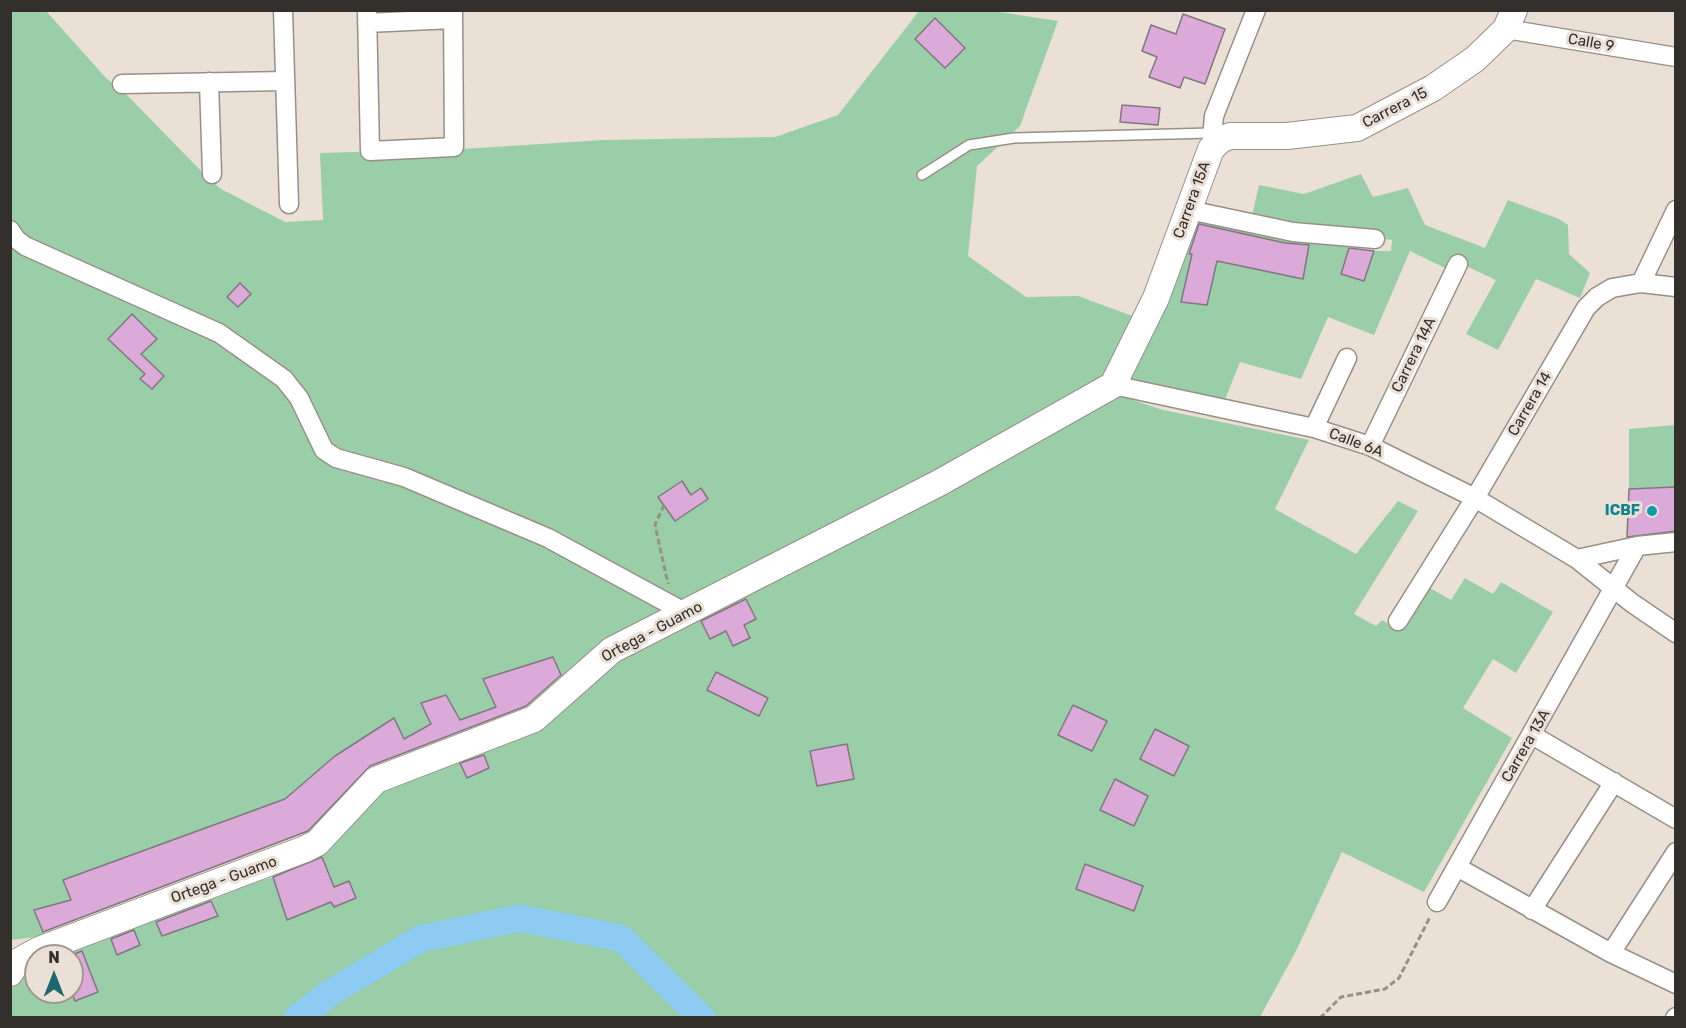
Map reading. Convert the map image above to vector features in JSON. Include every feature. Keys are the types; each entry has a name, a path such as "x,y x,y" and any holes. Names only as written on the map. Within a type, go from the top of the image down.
{"street":[{"path":"283,10 289,204"},
{"name":"Carrera 15A","path":"1113,385 1156,298 1211,141 1214,116 1256,10"},
{"path":"453,15 454,147 370,151 367,17 453,15"},
{"name":"Carrera 15","path":"1211,141 1230,136 1287,136 1357,128 1433,88 1475,59 1510,20"},
{"name":"Calle 9","path":"1510,20 1676,57"},
{"path":"122,84 285,81"},
{"path":"209,82 212,174"},
{"path":"1188,210 1293,232 1375,239"},
{"path":"1641,283 1676,210"},
{"path":"10,230 25,246 219,333 284,379 299,398 324,450 336,458 404,477 548,537 679,610"},
{"name":"Carrera 14A","path":"1370,446 1458,264"},
{"name":"Carrera 14","path":"1398,621 1475,498 1586,308 1597,297 1612,288 1641,283 1676,287"},
{"path":"1314,428 1347,358"},
{"name":"Calle 6A","path":"1113,385 1314,428 1370,446 1475,498 1577,559 1676,633"},
{"name":"Ortega - Guamo","path":"13,966 39,950 317,843 376,780 534,719 602,656 679,610 939,483 1113,385"},
{"path":"1577,559 1637,546 1676,542"},
{"name":"Carrera 13A","path":"1437,902 1615,589 1637,546"},
{"path":"1532,735 1676,819"},
{"path":"1532,910 1614,782"},
{"path":"1611,953 1676,852"},
{"path":"1457,867 1611,953 1676,984"}],"lane":[{"path":"922,175 969,145 1014,138 1211,141"}],"path":[{"path":"664,505 655,525 679,610"},
{"path":"1320,1017 1341,997 1384,989 1399,978 1437,902"}],"green space":[{"path":"11,11 46,11 106,78 124,92 206,176 221,189 285,222 323,220 320,153 462,149 604,140 775,137 838,115 919,11 993,11 1058,21 1020,126 977,166 968,256 1026,297 1078,296 1138,318 1102,386 788,546 728,585 563,680 553,657 483,679 496,707 460,720 446,695 422,703 431,724 404,739 394,718 335,756 285,799 63,880 71,900 34,910 45,936 11,940"},
{"path":"1361,174 1373,197 1408,188 1425,225 1485,248 1508,200 1559,219 1568,225 1569,254 1590,273 1580,298 1536,279 1498,350 1466,334 1496,280 1449,258 1445,268 1410,251 1374,335 1328,317 1301,379 1240,362 1224,402 1121,380 1196,222 1309,244 1350,243 1341,273 1365,280 1374,251 1391,251 1392,240 1251,220 1259,185 1304,194"},
{"path":"1112,393 1163,410 1309,440 1275,509 1356,554 1398,501 1418,511 1354,614 1376,626 1382,620 1399,631 1430,588 1451,600 1465,578 1493,594 1501,582 1553,612 1516,673 1493,659 1463,708 1512,738 1424,892 1342,852 1297,949 1260,1017 11,1018 11,988 22,968 24,967 24,1004 84,1004 83,944 197,899 273,877 319,850 370,794 493,743 614,655"},
{"path":"1675,425 1675,487 1629,489 1629,429"}],"building":[{"path":"1183,14 1225,29 1205,84 1184,77 1180,88 1149,77 1157,57 1142,51 1151,25 1176,34"},
{"path":"935,18 965,48 945,68 915,39"},
{"path":"1122,105 1160,108 1158,125 1120,122"},
{"path":"1199,224 1285,243 1309,245 1303,279 1217,261 1207,305 1181,302 1192,254 1189,254"},
{"path":"1349,248 1374,251 1364,281 1341,274"},
{"path":"240,283 251,294 238,307 227,297"},
{"path":"132,314 157,339 141,354 164,376 152,389 140,379 145,374 108,339"},
{"path":"682,481 691,495 701,488 708,499 675,521 658,497"},
{"name":"ICBF","path":"1676,487 1676,531 1627,537 1629,489"},
{"path":"746,599 756,619 744,625 750,638 733,646 726,631 710,639 701,621"},
{"path":"553,657 561,675 526,706 370,766 308,831 43,932 34,910 71,900 63,880 285,799 335,756 394,718 404,739 431,724 421,703 446,695 460,720 496,707 483,679"},
{"path":"716,672 768,698 759,716 707,690"},
{"path":"1073,705 1107,721 1092,751 1058,735"},
{"path":"1155,729 1189,746 1174,776 1140,759"},
{"path":"847,744 854,779 817,786 810,751"},
{"path":"484,755 489,768 467,778 460,763"},
{"path":"1115,779 1148,796 1134,826 1100,810"},
{"path":"322,857 334,887 349,881 356,898 334,907 331,902 287,920 273,877"},
{"path":"1085,864 1143,886 1134,911 1076,889"},
{"path":"211,901 218,916 162,936 156,922"},
{"path":"134,930 140,945 117,955 111,939"},
{"path":"84,956 98,992 84,997"}],"waterway":[{"path":"297,1018 330,993 420,939 519,918 621,938 702,1018"}],"place":[{"name":"ICBF","path":"1652,511"}]}
